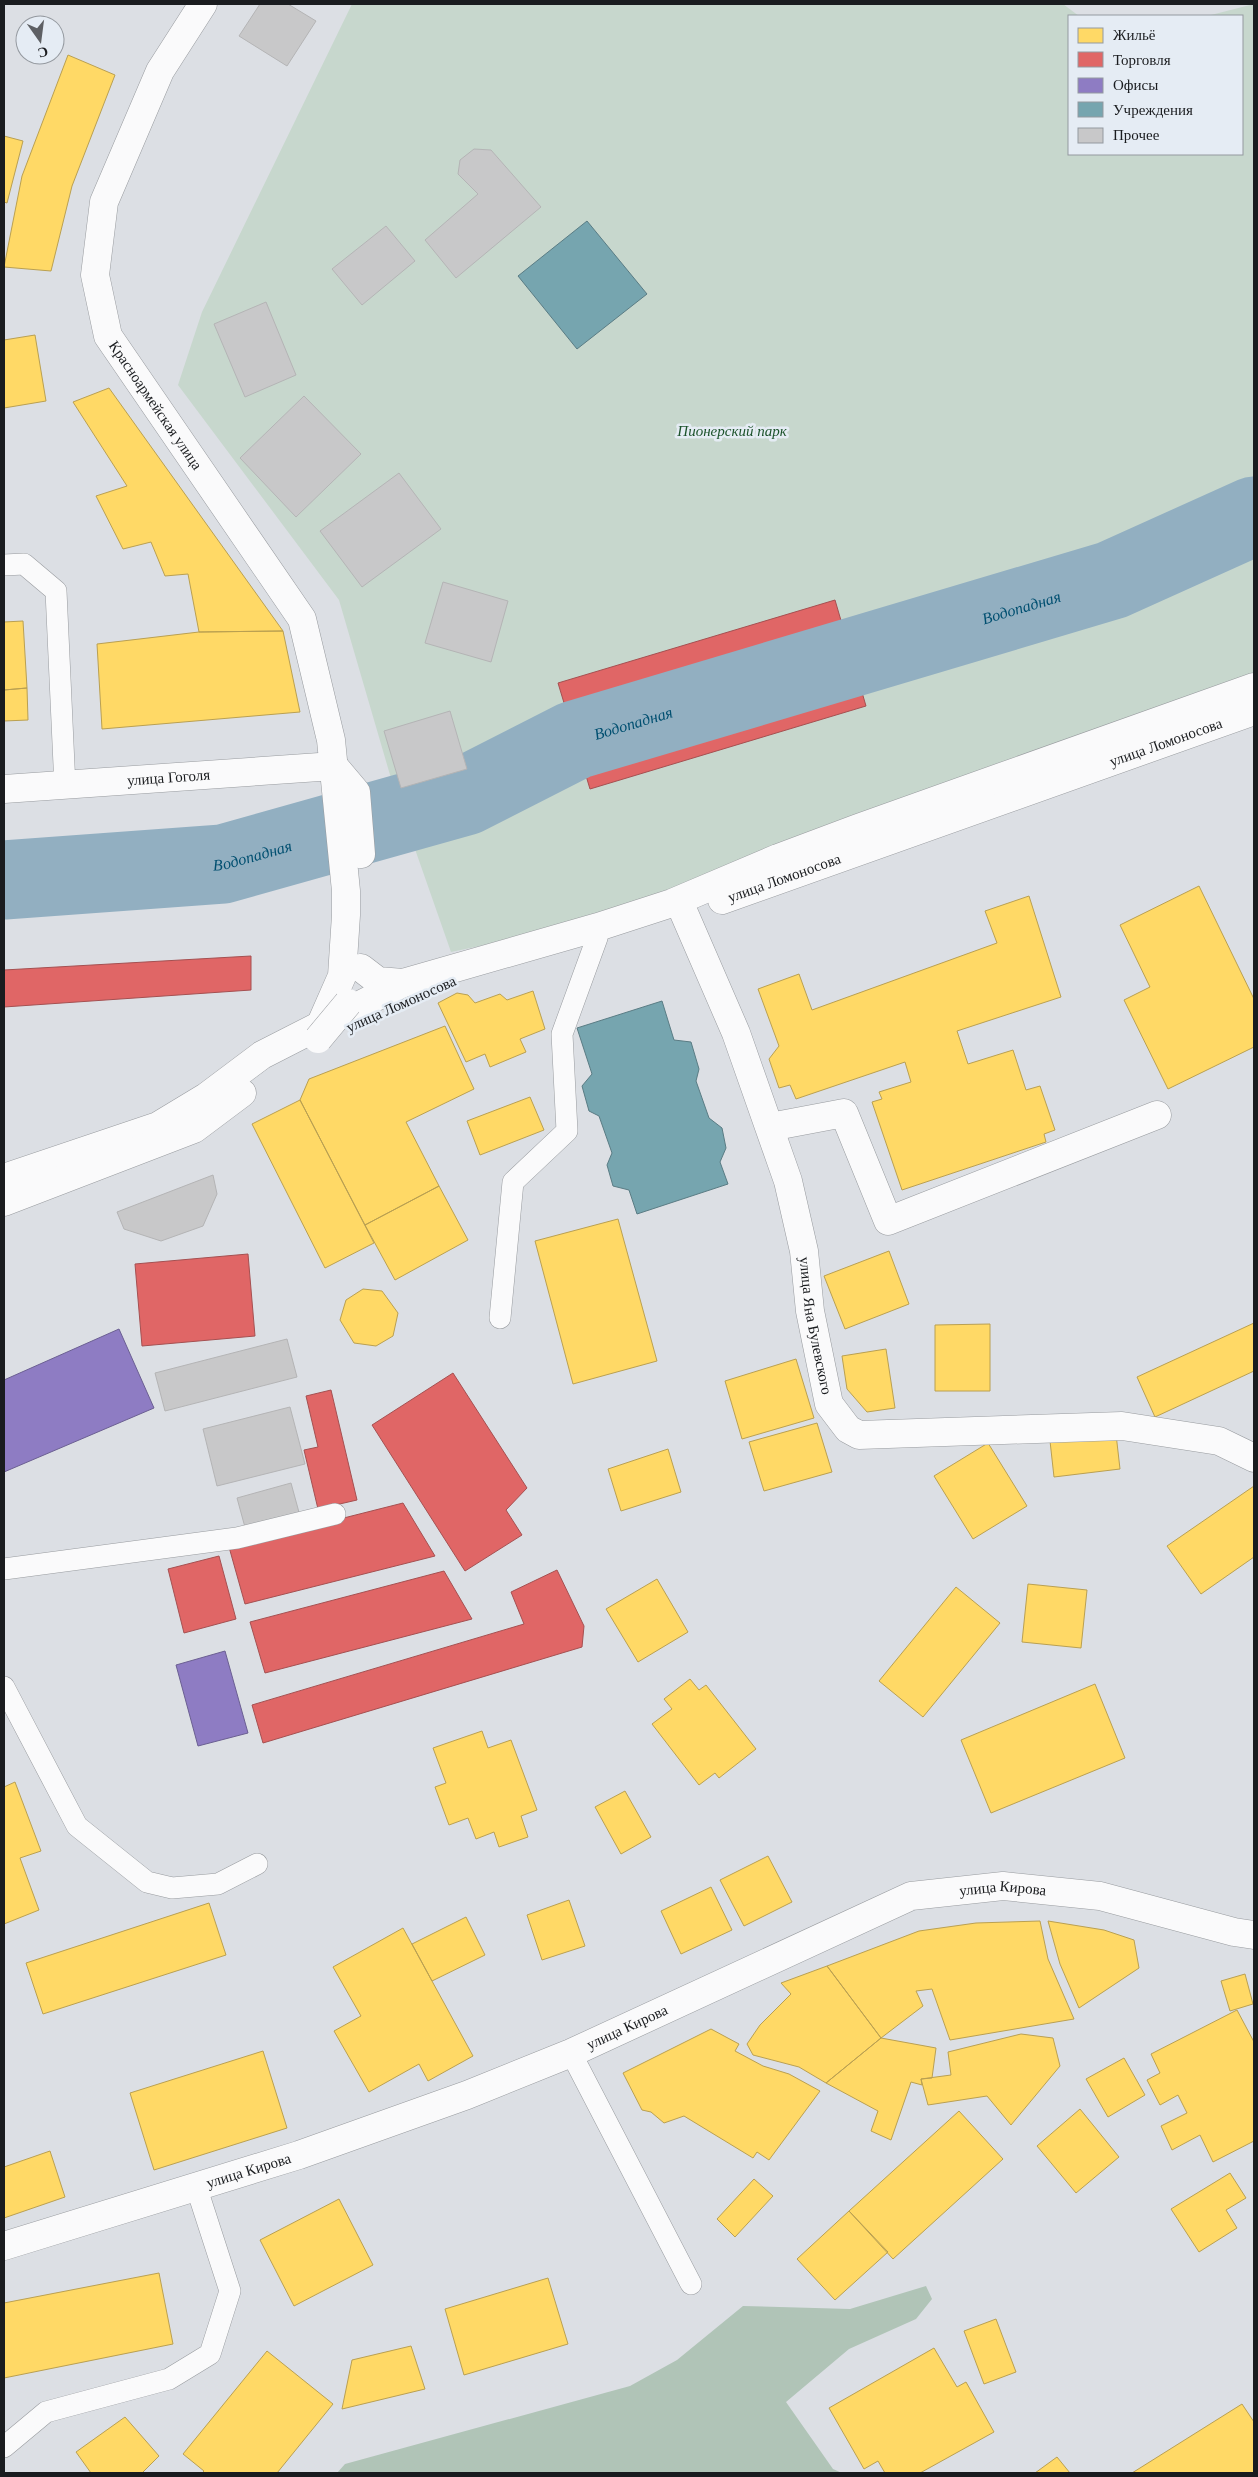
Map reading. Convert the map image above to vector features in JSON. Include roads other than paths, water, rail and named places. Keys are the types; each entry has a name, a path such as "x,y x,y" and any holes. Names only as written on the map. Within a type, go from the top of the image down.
{"main road":[{"name":"Красноармейская улица","path":"203,4 160,71 104,202 95,275 108,336 302,619 333,753 347,796"},
{"path":"4,1202 194,1129 318,1036 404,984 598,928 672,903 840,834 1254,687"},
{"name":"улица Ломоносова","path":"318,1036 446,981 684,913 1254,711"},
{"name":"улица Гоголя","path":"4,790 65,787 333,753"},
{"path":"318,1036 342,976 346,924 347,796"},
{"path":"4,1178 158,1126 206,1097 262,1055 318,1036 348,1002 361,968 363,867 347,796"},
{"name":"улица Яна Булевского","path":"684,913 736,1033 788,1181 802,1242 810,1311 829,1404 848,1429 859,1435 1122,1426 1219,1442 1254,1458"},
{"path":"361,968 378,981 404,984"},
{"path":"770,1127 844,1113 888,1221 1157,1115"},
{"name":"улица Кирова","path":"4,2246 299,2155 467,2095 571,2053 910,1896 1003,1886 1100,1896 1234,1932 1254,1935"}],"lane":[{"path":"4,565 24,564 56,591 65,787"},
{"path":"500,1318 514,1182 567,1131 562,1034 597,938"},
{"path":"4,1569 237,1538 335,1514"},
{"path":"4,1687 77,1826 147,1882 172,1888 218,1884 257,1864"},
{"path":"571,2053 691,2284"},
{"path":"4,2447 46,2412 168,2379 210,2354 230,2291 196,2186"}],"waterway":[{"name":"Водопадная","path":"4,880 223,864 465,796 575,740 1112,580 1254,516"}],"park label":[{"name":"Пионерский парк","path":"732,431"}]}
